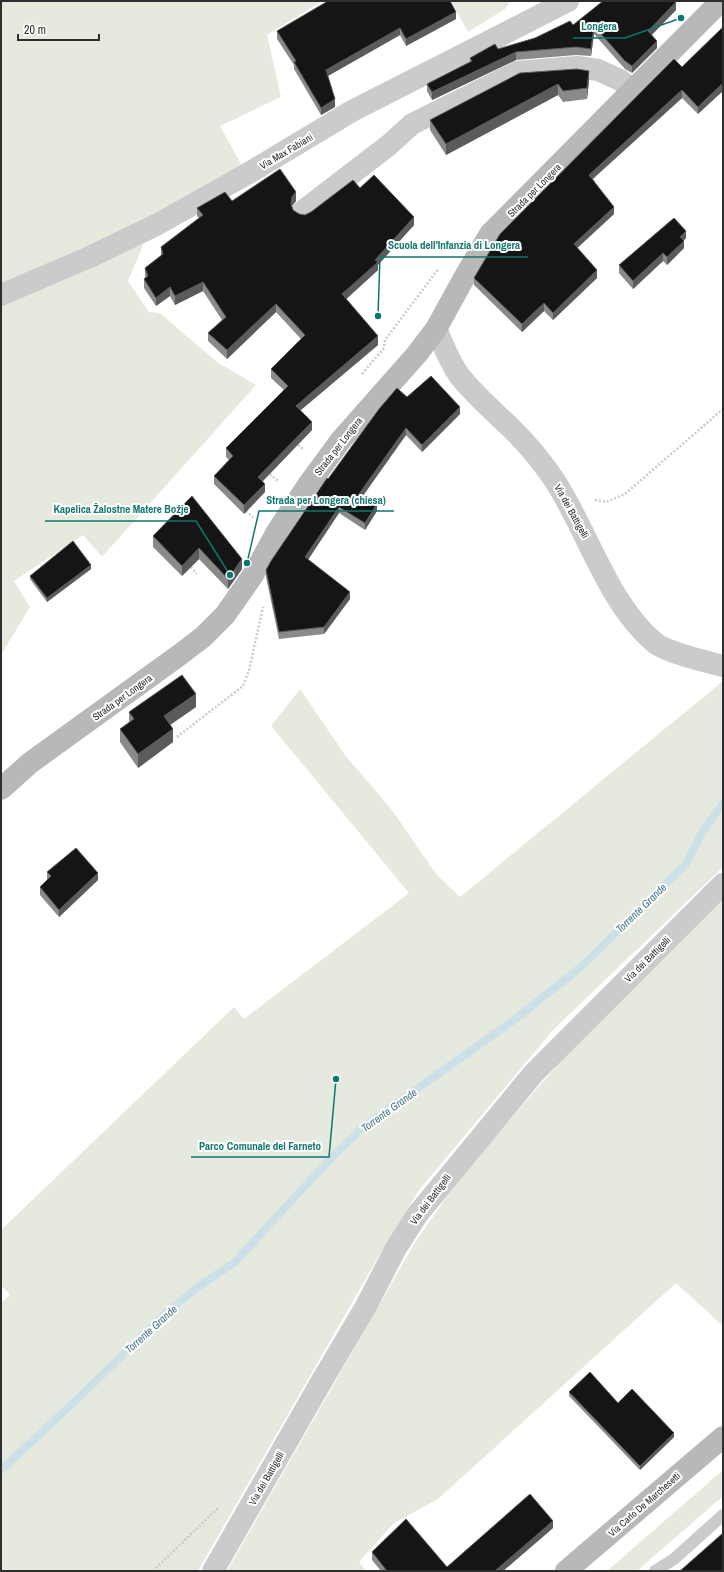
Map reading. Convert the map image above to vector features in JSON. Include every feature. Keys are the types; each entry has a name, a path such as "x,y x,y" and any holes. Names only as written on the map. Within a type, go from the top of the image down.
{"street":[{"name":"Via Max Fabiani","path":"1,295 92,256 158,224 352,112 568,1"},
{"name":"Strada per Longera","path":"1,789 30,763 202,637 225,615 253,575 278,530 308,485 341,440 436,329 490,234 721,1"},
{"path":"303,211 389,145 412,124 517,72 577,67 598,70 620,80 633,90"},
{"name":"Via dei Battigelli","path":"436,329 459,375 516,433 554,480 570,506 617,597 632,621 656,644 684,655 723,666"},
{"name":"Via dei Battigelli","path":"213,1571 365,1308 396,1248 417,1215 533,1074 723,884"},
{"name":"Via Carlo De Marchesetti","path":"566,1571 723,1437"}],"lane":[{"path":"655,1571 674,1559 723,1515"}],"path":[{"path":"362,374 384,348 385,340 441,265"},
{"path":"592,500 606,502 625,494 723,410"},
{"path":"298,445 304,451"},
{"path":"270,474 278,481"},
{"path":"246,511 253,518"},
{"path":"191,567 197,574"},
{"path":"177,737 243,686 249,670 264,603 262,589 253,575"},
{"path":"153,1571 223,1504"}],"shaded area":[{"path":"1,1 322,1 267,35 281,97 220,126 242,166 146,219 142,248 128,281 149,312 160,313 217,362 256,385 102,557 83,535 14,581 30,607 1,655"},
{"path":"451,1 510,1 505,9 468,32"},
{"path":"723,681 723,867 554,1029 419,1190 377,1259 198,1571 1,1571 1,1303 10,1295 1,1285 1,1230 234,1007 244,1019 409,893 271,726 300,689 345,755 392,810 436,874 460,897"},
{"path":"723,899 723,1326 676,1283 438,1499 394,1523 359,1562 366,1571 227,1571 414,1244 464,1172 563,1059"},
{"path":"723,1470 723,1496 637,1571 607,1571"}],"building":[{"path":"328,1 450,1 456,12 406,39 400,28 326,70 335,99 321,108 294,62 296,61 277,31"},
{"path":"603,1 676,2 648,31 657,41 632,66 625,61 594,26 591,49 576,47 516,52 432,92 427,84 472,61 470,58 495,44 498,49 535,38 570,21 573,25"},
{"path":"723,27 723,83 698,107 682,90 589,175 614,207 574,244 597,270 553,313 544,303 522,324 474,278 500,234 674,59 682,67"},
{"path":"577,69 589,71 587,88 563,91 558,84 446,144 430,120 520,73"},
{"path":"280,169 296,192 292,197 291,204 293,210 299,214 305,215 311,212 353,180 360,188 374,175 414,217 375,260 378,262 342,294 378,336 296,406 312,422 258,477 265,484 244,505 214,476 233,456 226,448 288,386 271,369 305,335 276,304 227,350 208,333 226,317 203,282 175,296 170,287 156,298 144,279 148,276 145,268 163,254 161,247 203,215 197,208 225,192 232,201"},
{"path":"674,218 686,231 680,237 684,241 667,257 663,253 633,281 619,265"},
{"path":"431,376 460,407 422,445 406,428 359,494 377,504 365,523 339,507 305,557 350,592 324,627 279,632 266,570 271,561 327,478 328,479 379,409 397,388 407,397"},
{"path":"192,496 242,559 228,579 199,548 182,566 153,536"},
{"path":"73,541 91,565 47,598 30,576"},
{"path":"182,675 196,694 164,716 173,729 138,754 120,729 134,719 129,712"},
{"path":"76,848 98,873 59,910 40,887 51,876 47,872"},
{"path":"590,1372 618,1403 632,1389 674,1433 640,1466 569,1392"},
{"path":"530,1494 553,1521 495,1571 387,1571 372,1552 406,1519 447,1567"},
{"path":"723,1533 723,1571 680,1571"}],"waterway":[{"name":"Torrente Grande","path":"1,1470 167,1312 198,1287 235,1262 330,1159 362,1128 514,1020 581,967 686,864 702,833 723,803"}],"place":[{"name":"Longera","path":"681,18"},
{"name":"Scuola dell'Infanzia di Longera","path":"378,316"},
{"name":"Strada per Longera (chiesa)","path":"247,563"},
{"name":"Kapelica Žalostne Matere Božje","path":"230,575"},
{"name":"Parco Comunale del Farneto","path":"336,1079"}]}
